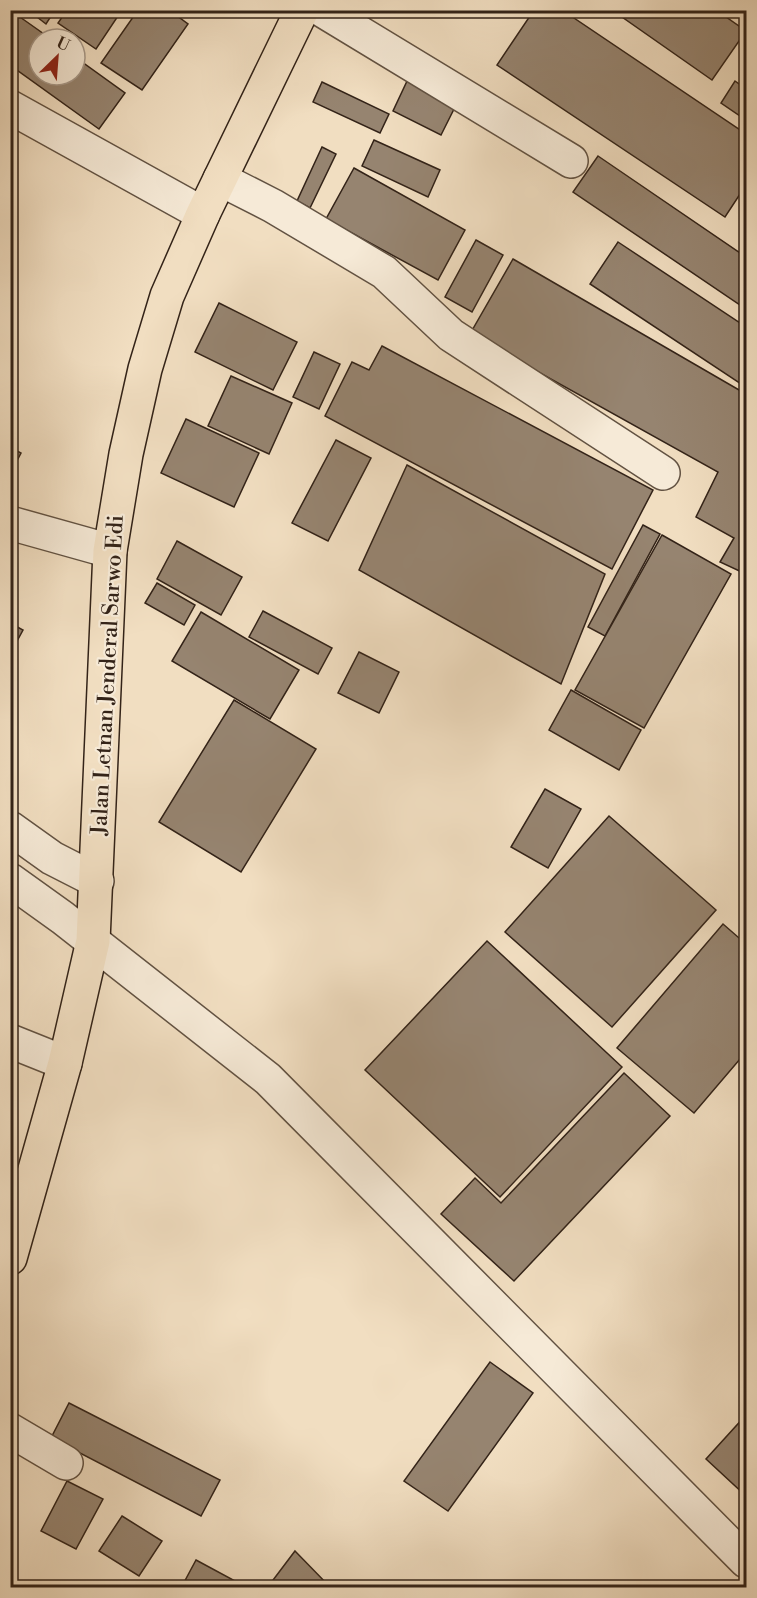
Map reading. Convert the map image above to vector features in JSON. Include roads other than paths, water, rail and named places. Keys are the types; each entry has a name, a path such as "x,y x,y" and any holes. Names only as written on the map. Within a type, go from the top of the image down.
{"main road":[{"name":"Jalan Letnan Jenderal Sarwo Edi","path":"10,1258 65,1063 93,941 111,551 126,454 145,369 167,296 203,214 302,10"}],"street":[{"path":"322,10 571,161"},
{"path":"10,107 203,214"},
{"path":"220,179 273,206 384,272 451,335 663,473"},
{"path":"10,524 111,551"},
{"path":"10,828 52,858 97,881"},
{"path":"10,880 93,941 268,1079 747,1561"},
{"path":"10,1041 65,1063"},
{"path":"10,1430 66,1463"}]}
